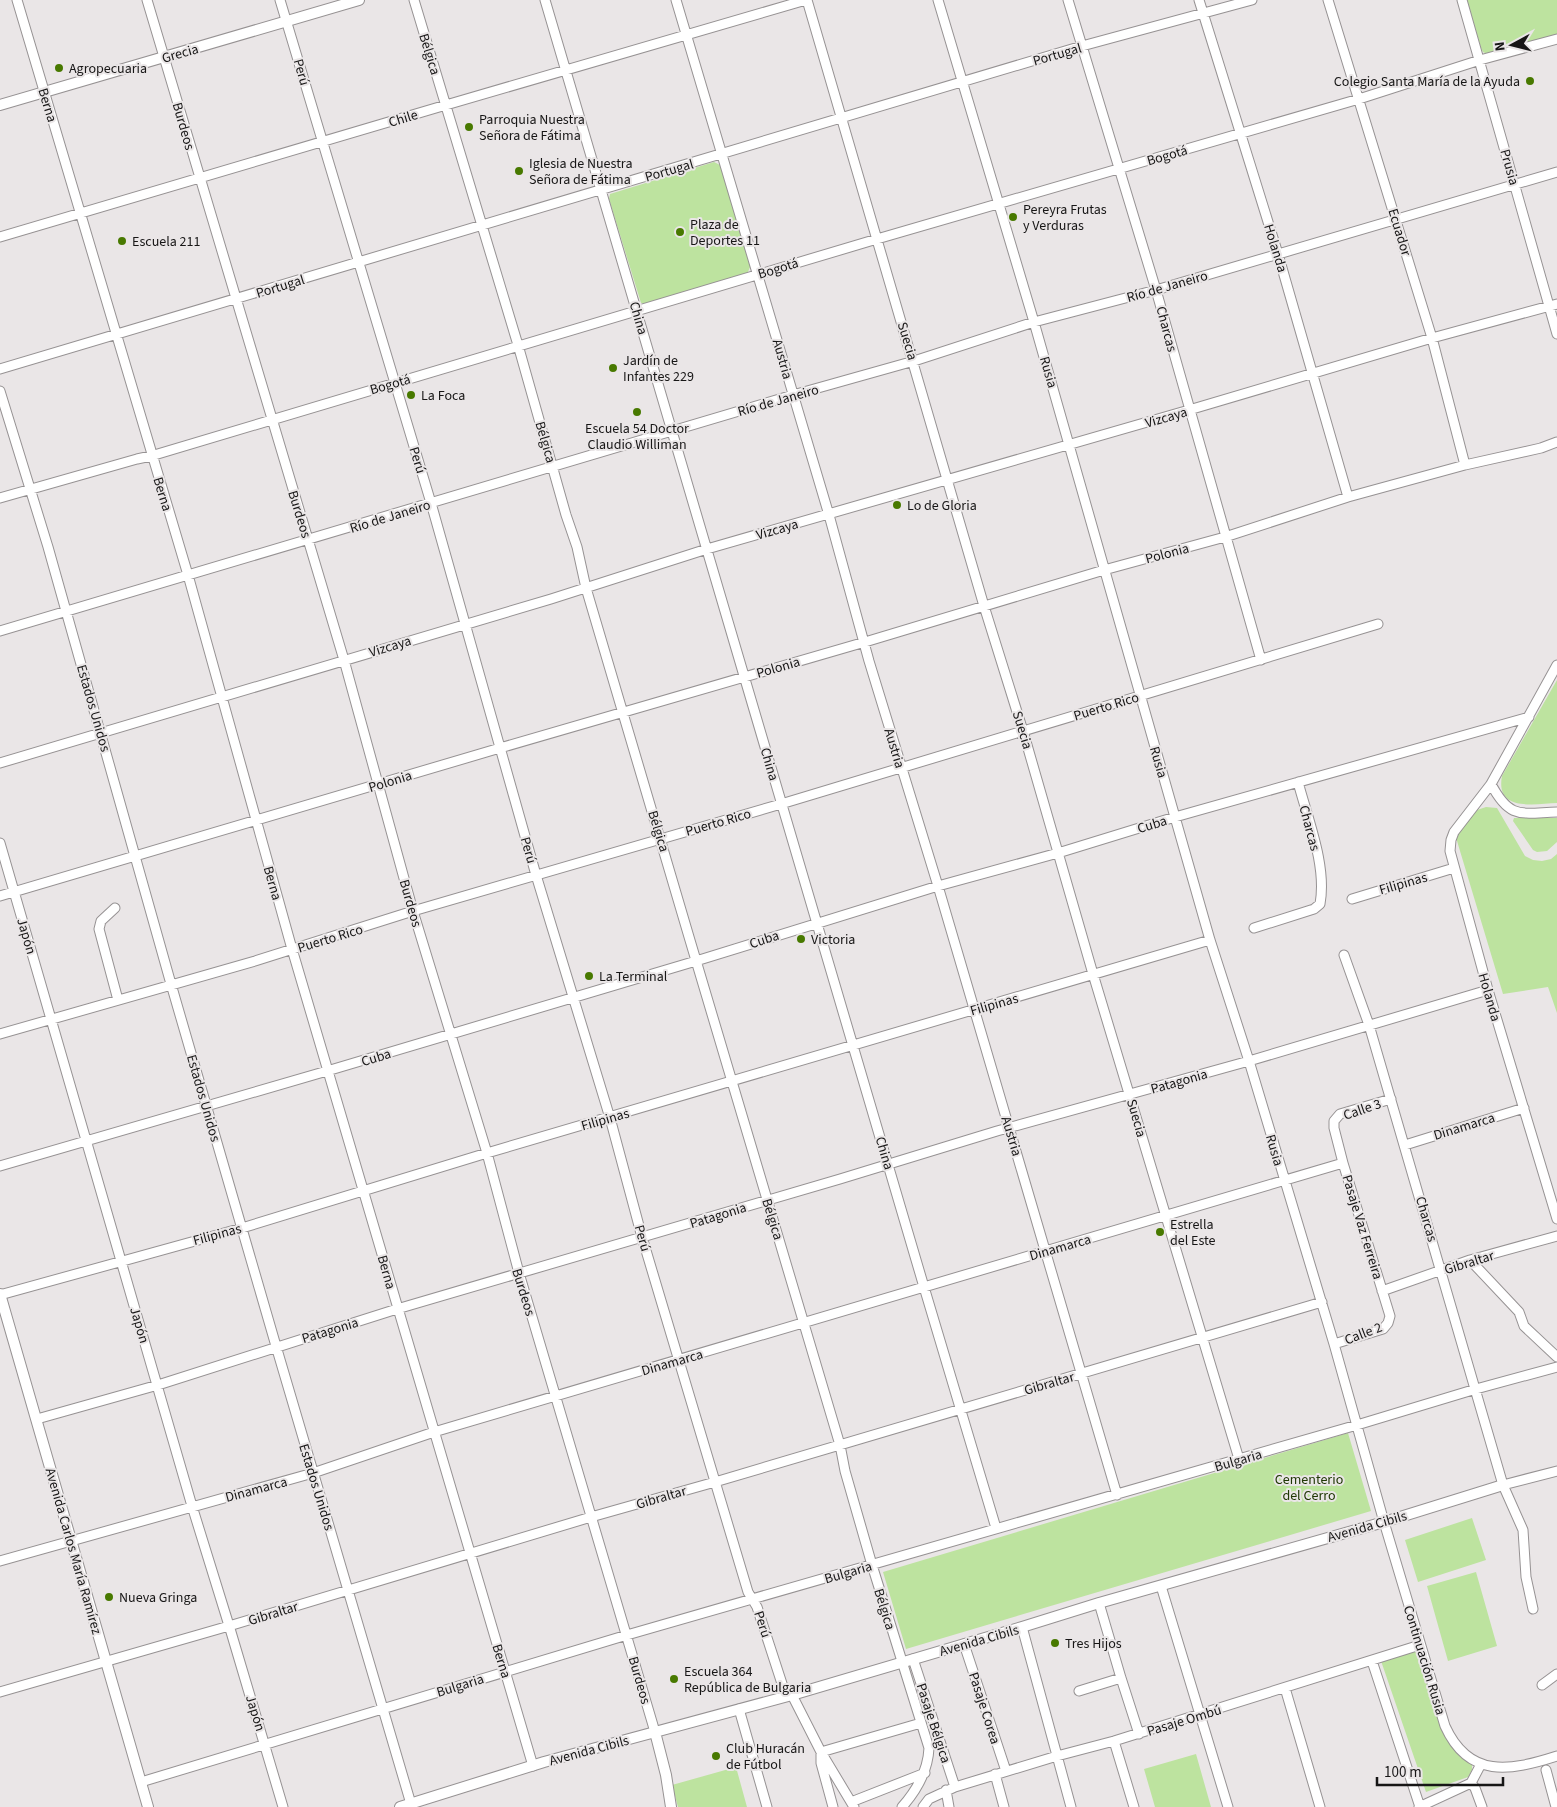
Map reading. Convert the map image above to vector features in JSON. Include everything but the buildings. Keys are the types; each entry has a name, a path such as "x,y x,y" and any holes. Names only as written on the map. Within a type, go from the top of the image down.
{"street":[{"name":"Berna","path":"17,0 151,456 188,575 292,949 533,1766"},
{"name":"Burdeos","path":"147,0 344,660 413,912 452,1034 487,1153 519,1274 627,1635 655,1732 666,1775 671,1807"},
{"name":"Perú","path":"280,0 431,503 536,875 610,1118 642,1237 680,1359 748,1592 757,1607 789,1695 852,1804"},
{"name":"Grecia","path":"0,105 359,0"},
{"name":"Bélgica","path":"414,0 518,345 577,547 586,588 840,1445 845,1471 901,1663"},
{"name":"China","path":"545,0 996,1528"},
{"name":"Austria","path":"676,0 1117,1495"},
{"name":"Chile","path":"0,237 807,0"},
{"name":"Suecia","path":"807,0 984,606 1023,731 1093,974 1239,1459"},
{"name":"Rusia","path":"938,0 1000,203 1210,940 1322,1302 1384,1522"},
{"name":"Charcas","path":"1068,0 1156,290 1261,660"},
{"name":"Holanda","path":"1200,0 1278,254 1348,497"},
{"name":"Portugal","path":"0,369 723,155 1082,46 1252,0"},
{"name":"Ecuador","path":"1328,0 1432,338 1464,465"},
{"name":"Prusia","path":"1462,0 1515,186 1553,305 1557,334"},
{"name":"Bogotá","path":"0,498 137,458 151,456 876,238 1240,134 1359,99 1480,60 1557,39"},
{"name":"Río de Janeiro","path":"0,631 793,395 914,361 1034,322 1156,290 1515,186 1557,172"},
{"name":"Vizcaya","path":"0,763 707,550 1432,338 1553,305"},
{"name":"Estados Unidos","path":"0,391 66,611 171,984 411,1804"},
{"name":"Polonia","path":"0,896 1104,570 1225,537 1348,497 1464,465 1542,448 1557,442"},
{"name":"Puerto Rico","path":"0,1034 781,804 1378,624"},
{"name":"Holanda","path":"1557,665 1491,784 1452,836 1450,851 1488,990 1557,1219"},
{"name":"Cuba","path":"0,1166 574,998 938,886 1529,717"},
{"name":"Charcas","path":"1254,928 1314,909 1320,904 1322,892 1319,860 1298,782"},
{"path":"1491,784 1498,798 1511,810 1519,813 1557,812"},
{"name":"Japón","path":"0,843 192,1506 283,1807"},
{"name":"Filipinas","path":"1352,899 1454,868"},
{"path":"115,908 101,920 99,929 118,1000"},
{"name":"Filipinas","path":"0,1295 242,1228 487,1153 1210,940"},
{"name":"Charcas","path":"1344,955 1370,1025 1503,1486 1524,1530 1526,1577 1533,1608"},
{"name":"Patagonia","path":"36,1419 158,1385 397,1309 1009,1128 1249,1061 1488,990"},
{"name":"Calle 3","path":"1334,1120 1340,1114 1391,1099"},
{"name":"Dinamarca","path":"1405,1145 1524,1108"},
{"name":"Pasaje Vaz Ferreira","path":"1334,1120 1334,1128 1343,1163 1382,1291"},
{"name":"Dinamarca","path":"0,1561 313,1473 434,1432 1343,1163"},
{"name":"Gibraltar","path":"1382,1291 1470,1260 1557,1236"},
{"path":"1470,1260 1519,1312 1524,1326 1557,1357"},
{"name":"Calle 2","path":"1334,1344 1383,1329 1387,1326 1390,1316 1382,1291"},
{"name":"Avenida Carlos María Ramírez","path":"0,1295 148,1807"},
{"name":"Gibraltar","path":"0,1692 229,1626 591,1516 715,1482 1322,1302"},
{"name":"Bulgaria","path":"141,1782 627,1635 1557,1367"},
{"name":"Avenida Cibils","path":"400,1807 533,1766 901,1663 1100,1603 1557,1471"},
{"name":"Continuación Rusia","path":"1384,1522 1420,1645 1450,1736 1464,1754 1480,1764 1490,1767 1527,1764 1557,1756"},
{"path":"1160,1586 1228,1807"},
{"path":"1100,1603 1121,1678 1140,1734"},
{"path":"1022,1628 1071,1807"},
{"name":"Pasaje Corea","path":"964,1644 1006,1771"},
{"name":"Pasaje Ombú","path":"946,1790 1056,1756 1140,1734 1420,1645"},
{"name":"Pasaje Bélgica","path":"913,1659 955,1787"},
{"path":"1372,1661 1420,1807 1471,1783 1480,1764"},
{"name":"Pasaje Bélgica","path":"901,1663 922,1723 928,1748 925,1773 910,1798 902,1807"},
{"path":"1542,1685 1557,1674"},
{"path":"1079,1691 1121,1678"},
{"path":"1285,1688 1320,1807"},
{"path":"739,1709 767,1807"},
{"path":"833,1807 820,1763 821,1752 922,1723"},
{"path":"1114,1741 1134,1807"},
{"path":"1546,1770 1556,1807"},
{"path":"852,1804 925,1773"},
{"path":"995,1774 1004,1807"},
{"path":"1471,1783 1475,1788 1482,1807"},
{"path":"923,1807 929,1799 946,1790 950,1807"}],"green space":[{"path":"1467,0 1557,0 1557,35 1487,54 1481,48"},
{"name":"Plaza de Deportes 11","path":"714,162 722,168 751,265 747,274 646,304 641,303 609,199 610,194"},
{"path":"1557,680 1557,803 1528,804 1511,801 1505,796 1501,788 1502,776"},
{"path":"1486,807 1497,808 1525,856 1533,860 1542,861 1551,859 1557,854 1557,1013 1548,987 1503,994 1454,831 1477,810"},
{"path":"1514,818 1557,818 1557,842 1547,851 1537,852 1533,850 1513,821"},
{"name":"Cementerio del Cerro","path":"1348,1433 1371,1511 906,1649 883,1572"},
{"path":"1472,1518 1486,1560 1418,1582 1405,1540"},
{"path":"1476,1572 1497,1646 1448,1661 1427,1586"},
{"path":"1417,1645 1440,1724 1472,1762 1472,1770 1468,1777 1426,1792 1380,1658"},
{"path":"1196,1754 1211,1807 1155,1807 1144,1769"},
{"path":"736,1767 747,1807 678,1807 672,1785"}],"place":[{"name":"Agropecuaria","path":"59,68"},
{"name":"Colegio Santa María de la Ayuda","path":"1530,81"},
{"name":"Parroquia Nuestra Señora de Fátima","path":"469,127"},
{"name":"Iglesia de Nuestra Señora de Fátima","path":"519,171"},
{"name":"Pereyra Frutas y Verduras","path":"1013,217"},
{"name":"Plaza de Deportes 11","path":"680,232"},
{"name":"Escuela 211","path":"122,241"},
{"name":"Jardín de Infantes 229","path":"613,368"},
{"name":"La Foca","path":"411,395"},
{"name":"Escuela 54 Doctor Claudio Williman","path":"637,412"},
{"name":"Lo de Gloria","path":"897,505"},
{"name":"Victoria","path":"801,939"},
{"name":"La Terminal","path":"589,976"},
{"name":"Estrella del Este","path":"1160,1232"},
{"name":"Nueva Gringa","path":"109,1597"},
{"name":"Tres Hijos","path":"1055,1643"},
{"name":"Escuela 364 República de Bulgaria","path":"674,1679"},
{"name":"Club Huracán de Fútbol","path":"716,1756"}]}
